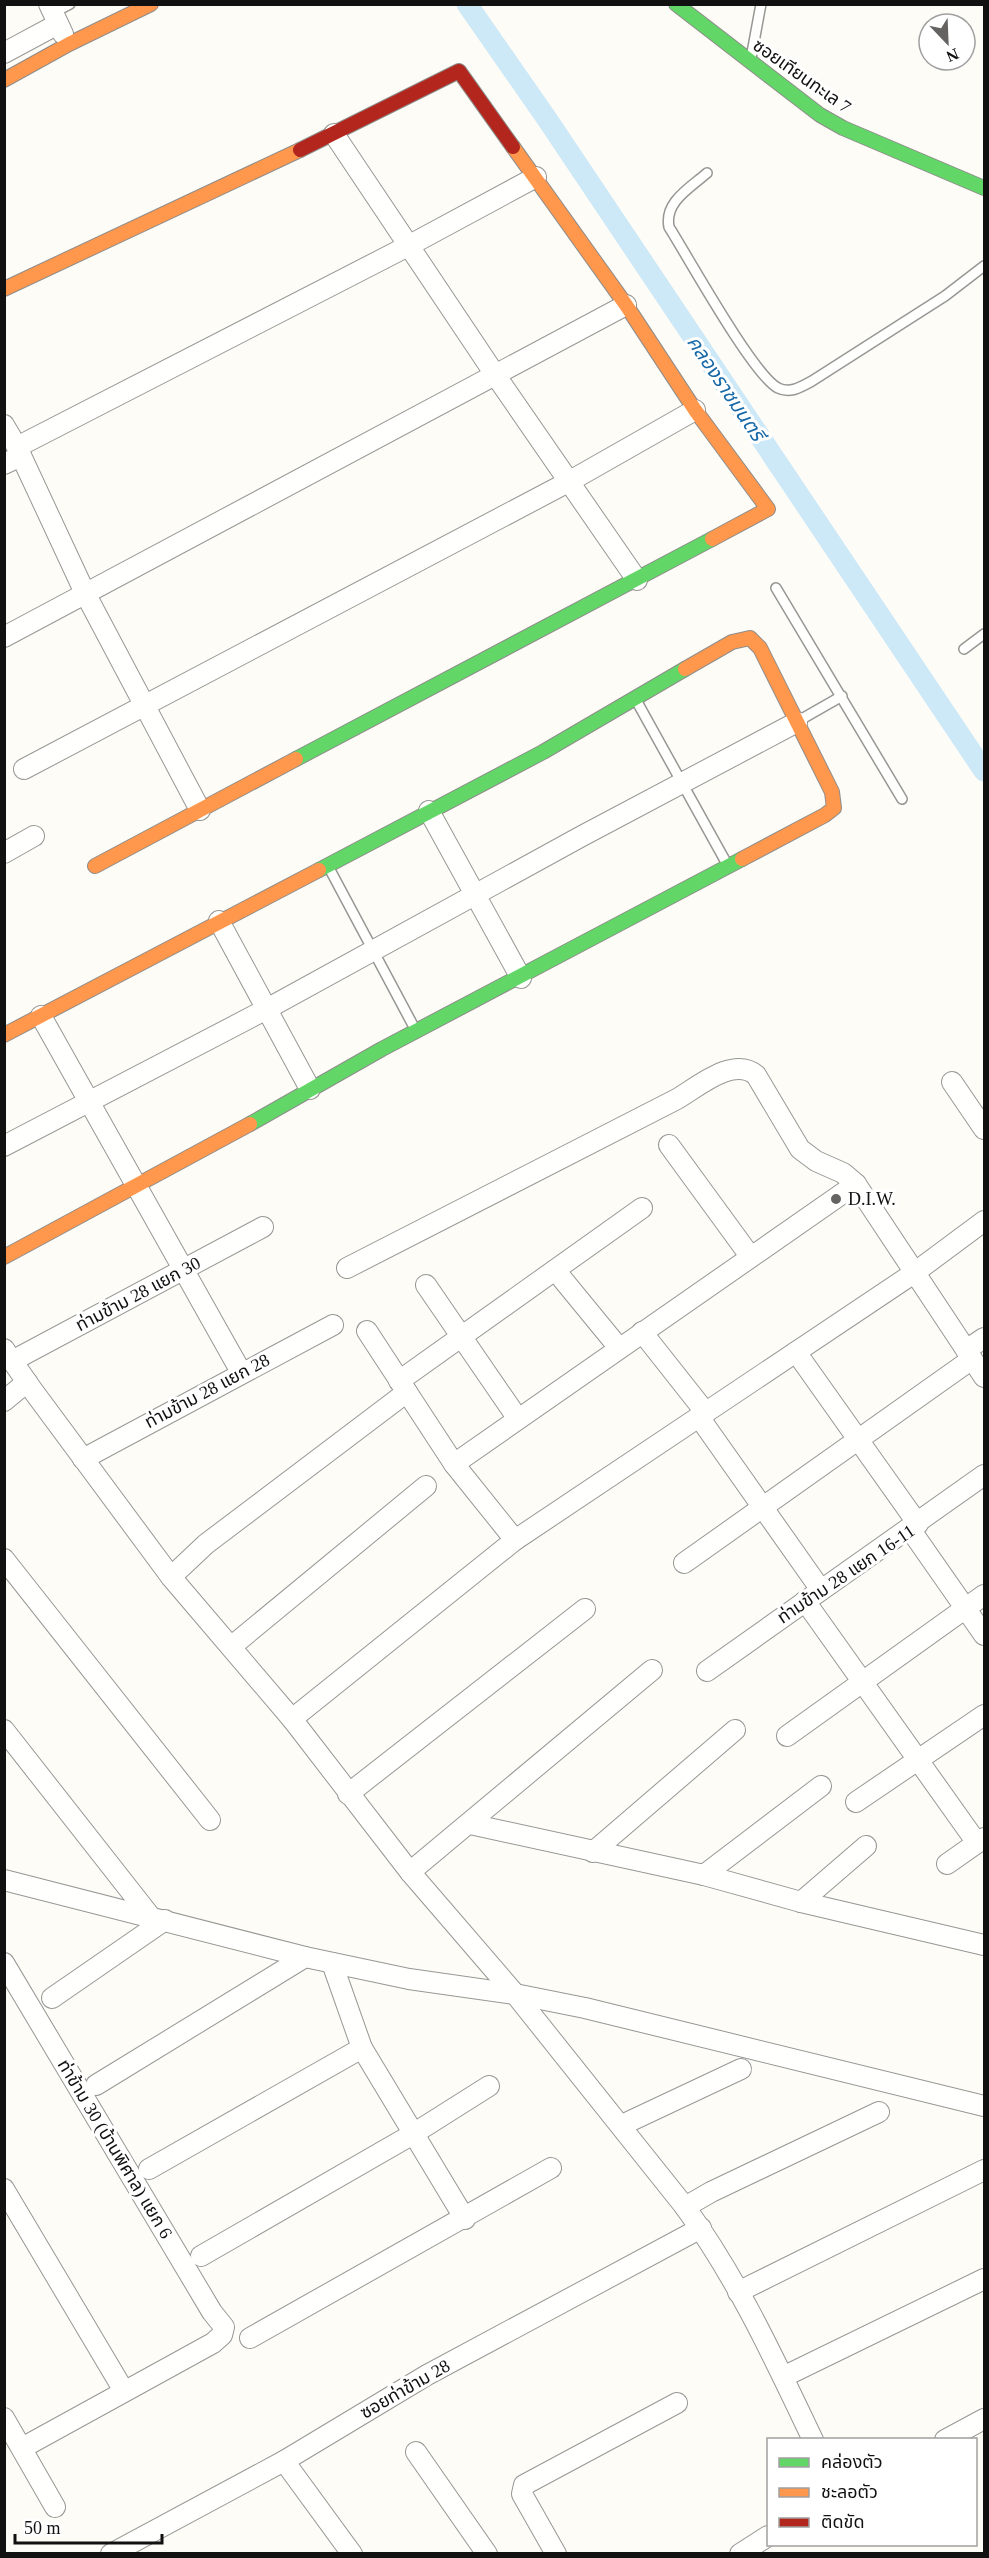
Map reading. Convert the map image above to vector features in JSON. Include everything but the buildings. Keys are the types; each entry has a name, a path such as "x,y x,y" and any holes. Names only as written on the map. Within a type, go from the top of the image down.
{"street":[{"path":"4,80 69,44 151,4"},
{"name":"ซอยเทียนทะเล 7","path":"676,4 820,115 843,128 984,188"},
{"path":"4,53 57,11 69,44"},
{"path":"4,288 334,134 459,71 626,305 695,410 768,509 638,580 95,866"},
{"path":"334,134 496,376 638,580"},
{"path":"14,455 536,177"},
{"path":"4,637 626,305"},
{"path":"24,769 570,481 695,410"},
{"path":"4,424 14,455 200,810"},
{"path":"4,1035 543,752 732,642 750,638 760,648 835,802 834,808 521,978 310,1089 212,1146 4,1257"},
{"path":"4,1146 266,1009 797,722"},
{"path":"429,811 521,978"},
{"path":"4,853 34,836"},
{"path":"219,921 310,1089"},
{"path":"41,1016 241,1372"},
{"path":"347,1268 677,1099 725,1071 736,1067 748,1068 756,1075 800,1149 816,1161 843,1173 856,1184 984,1377"},
{"path":"952,1082 984,1129"},
{"path":"669,1145 750,1256"},
{"path":"454,1464 856,1184"},
{"path":"171,1577 206,1544 403,1387 462,1336 642,1208"},
{"path":"292,1719 515,1540 914,1273 984,1221"},
{"name":"ท่ามข้าม 28 แยก 30","path":"8,1355 184,1270 264,1227"},
{"path":"555,1270 619,1348"},
{"path":"426,1285 518,1419"},
{"name":"ท่ามข้าม 28 แยก 28","path":"83,1459 241,1372 333,1325"},
{"path":"367,1330 454,1464 515,1540"},
{"path":"642,1332 703,1415 764,1508 863,1682 981,1841 947,1864"},
{"path":"684,1563 859,1439 969,1355 984,1338"},
{"path":"796,1352 859,1439 965,1609 984,1635"},
{"path":"8,1355 171,1577 292,1719 410,1872 515,1994 622,2125 685,2207 738,2292 813,2438"},
{"path":"4,1401 27,1382"},
{"name":"ท่ามข้าม 28 แยก 16-11","path":"707,1671 914,1527 984,1475"},
{"path":"232,1646 426,1486"},
{"path":"4,1559 210,1820"},
{"path":"787,1736 984,1595"},
{"path":"348,1794 585,1609"},
{"path":"410,1872 652,1670"},
{"path":"856,1802 984,1715"},
{"path":"4,1730 157,1918"},
{"path":"594,1852 735,1730"},
{"path":"704,1875 821,1786"},
{"path":"470,1824 704,1875 801,1902 984,1945"},
{"path":"801,1902 866,1846"},
{"path":"4,1880 305,1957 409,1978 515,1994 597,2011 984,2106"},
{"path":"52,1998 157,1918"},
{"path":"96,2085 305,1957"},
{"name":"ท่าข้าม 30 (บ้านพิศาล) แยก 6","path":"4,1962 212,2312 224,2327 222,2336 213,2343 124,2391"},
{"path":"332,1963 362,2048 465,2219"},
{"path":"149,2169 362,2048"},
{"path":"622,2125 741,2069"},
{"path":"201,2256 413,2134 489,2086"},
{"path":"685,2207 711,2192 879,2112"},
{"path":"250,2338 552,2168"},
{"path":"738,2292 984,2170"},
{"path":"4,2189 124,2391 22,2448"},
{"name":"ซอยท่าข้าม 28","path":"111,2553 284,2460 427,2375 700,2228"},
{"path":"783,2377 984,2279"},
{"path":"556,2553 522,2494 524,2485 677,2403"},
{"path":"4,2418 55,2507"},
{"path":"947,2438 984,2419"},
{"path":"416,2452 487,2553"},
{"path":"284,2460 352,2553"},
{"path":"740,2553 767,2537"}],"lane":[{"path":"750,62 761,6"},
{"path":"707,173 673,204 668,213 669,227 755,365 776,387 785,390 798,389 812,381 945,296 984,266"},
{"path":"776,588 902,799"},
{"path":"964,649 984,634"},
{"path":"797,722 842,696"},
{"path":"636,699 728,866"},
{"path":"327,864 417,1032"}],"waterway":[{"name":"คลองราชมนตรี","path":"467,4 547,119 984,771"}],"traffic: fast":[{"path":"676,4 820,115 843,128 984,188"},
{"path":"296,759 712,539"},
{"path":"319,870 543,752 685,669"},
{"path":"250,1124 382,1049 742,859"}],"traffic: slow":[{"path":"4,80 69,44 151,4"},
{"path":"513,147 626,305 695,410 768,509 712,539"},
{"path":"4,289 300,150"},
{"path":"685,669 732,642 750,638 760,648 832,792 834,808 825,815 742,859"},
{"path":"95,866 296,759"},
{"path":"4,1035 319,870"},
{"path":"4,1257 250,1124"}],"traffic: jam":[{"path":"300,150 459,71 513,147"}],"place":[{"name":"D.I.W.","path":"836,1199"}]}
